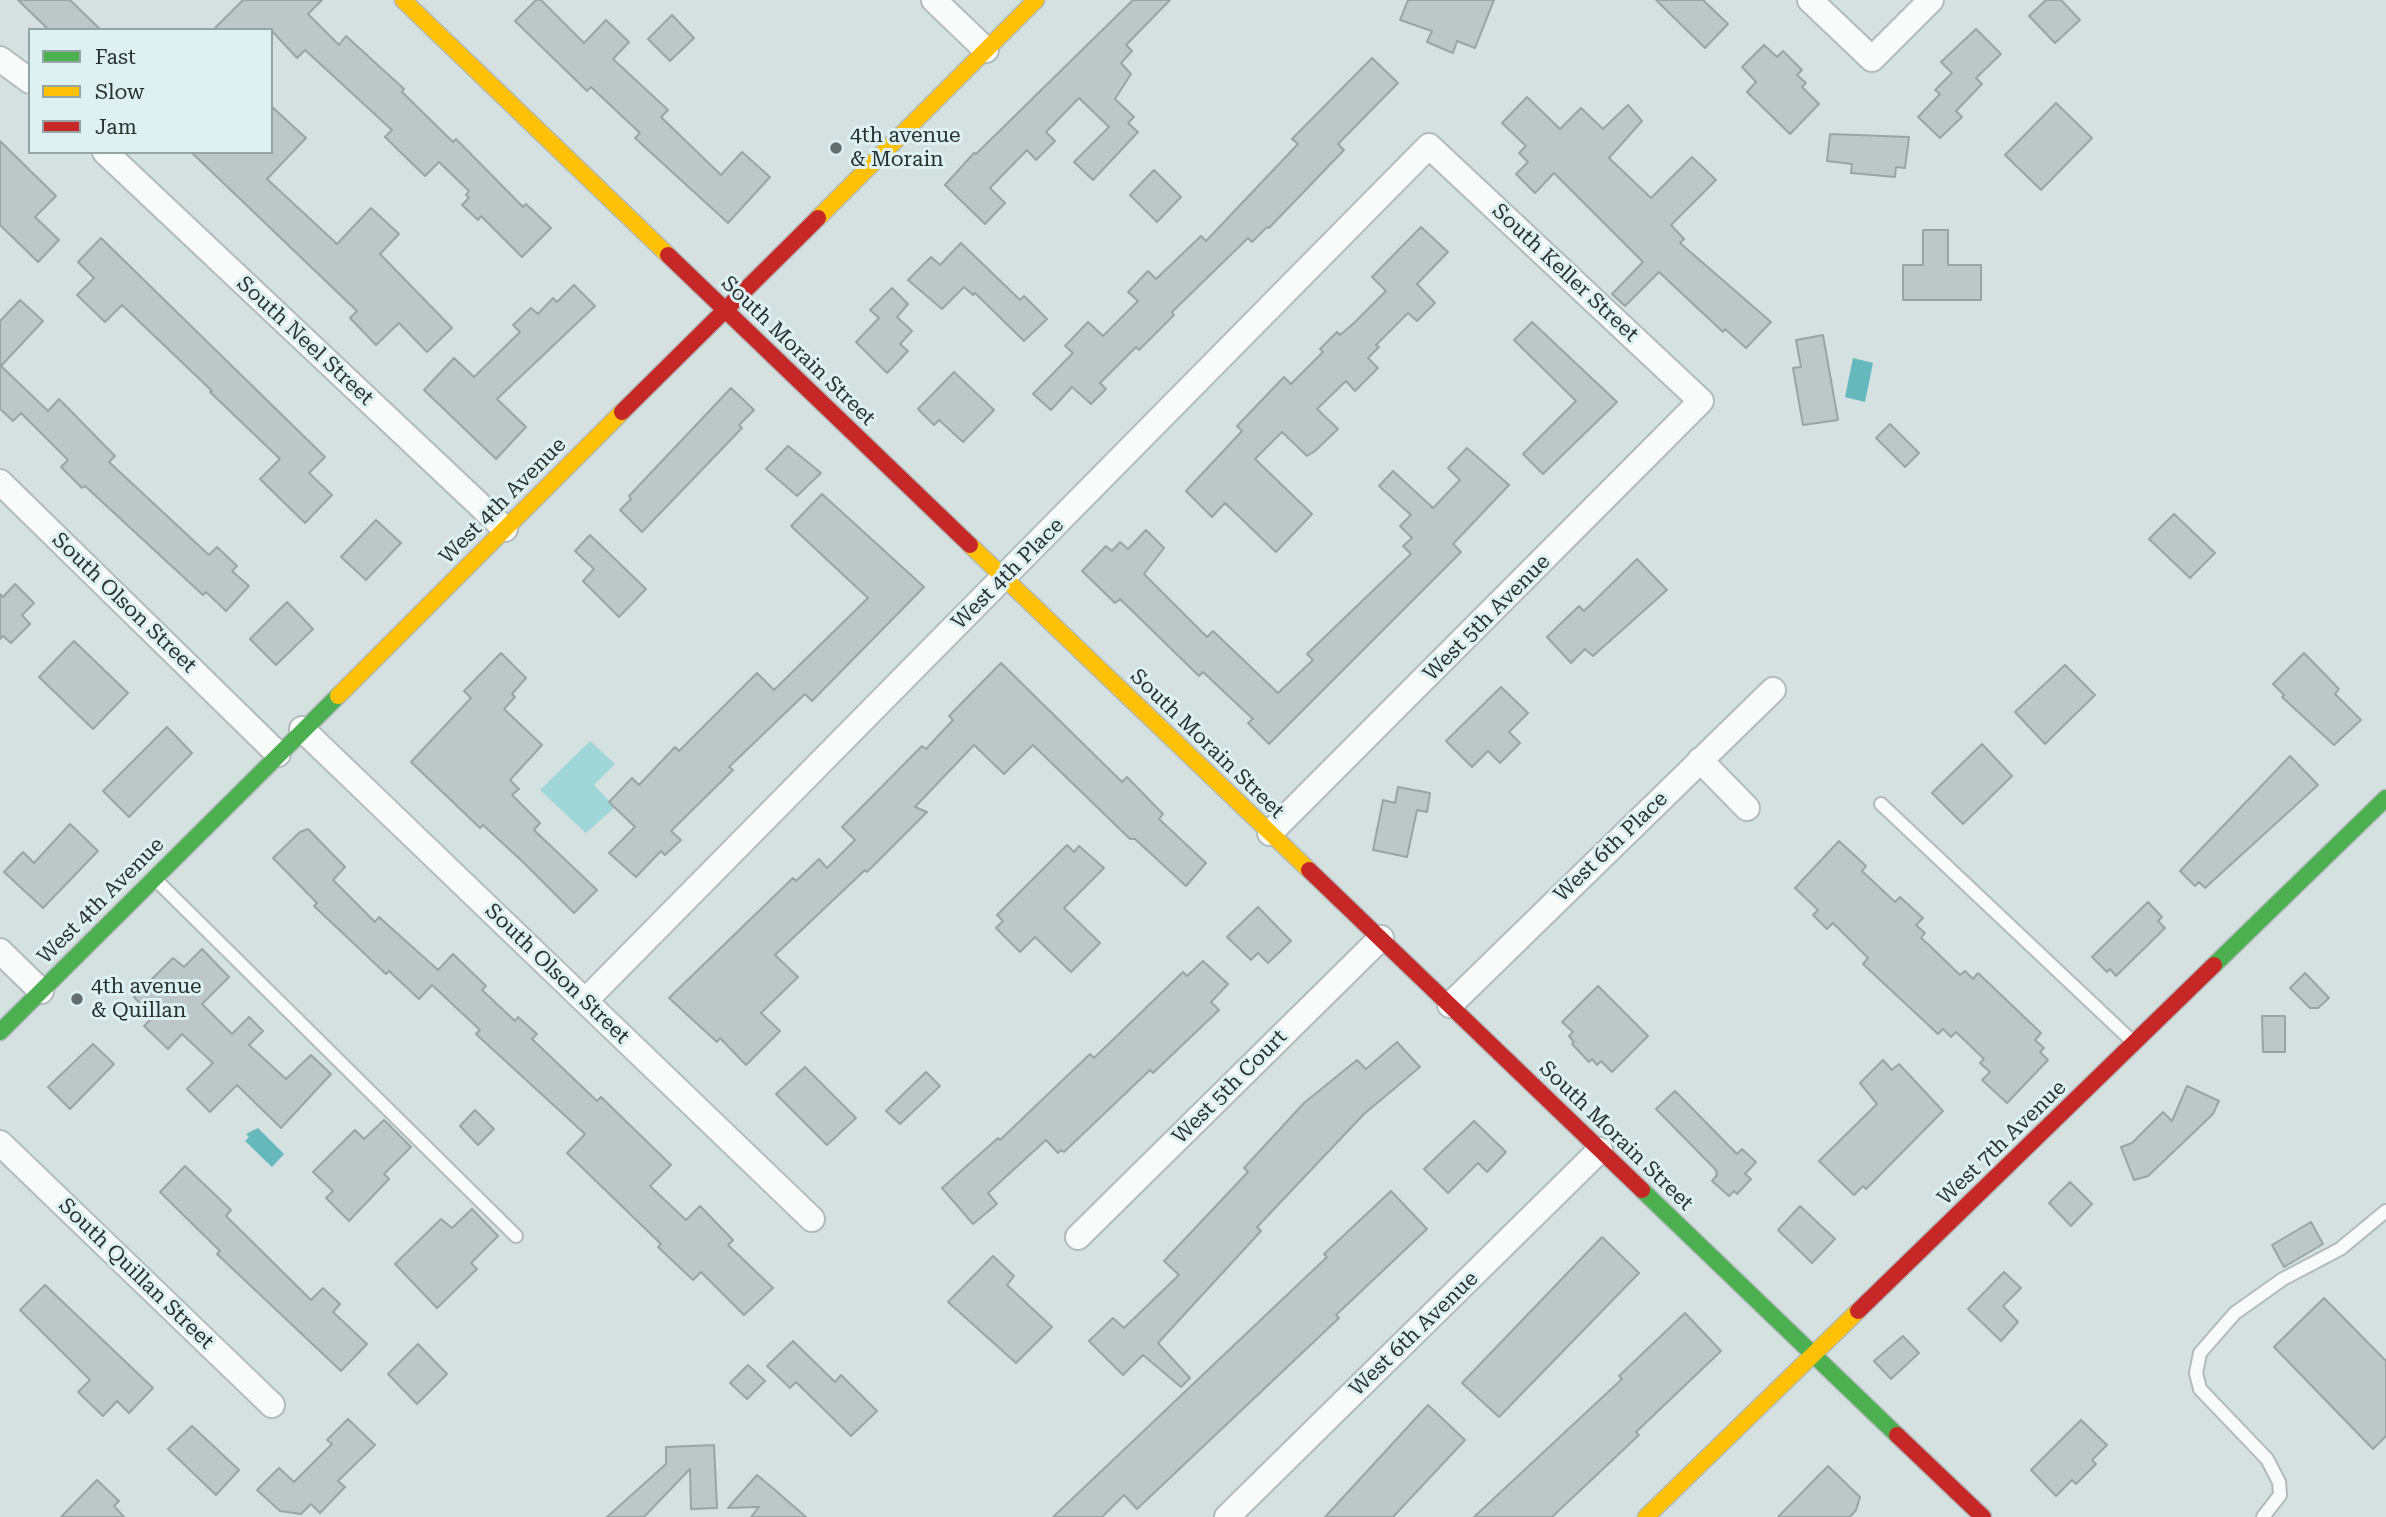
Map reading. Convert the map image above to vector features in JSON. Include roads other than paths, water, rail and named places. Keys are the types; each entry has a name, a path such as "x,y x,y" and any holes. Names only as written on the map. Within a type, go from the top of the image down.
{"street":[{"name":"South Morain Street","path":"403,0 1983,1517"},
{"path":"934,0 986,50"},
{"name":"West 4th Avenue","path":"0,1032 1036,0"},
{"path":"1810,0 1872,59 1931,0"},
{"path":"0,59 28,80"},
{"name":"South Keller Street","path":"1429,146 1701,401"},
{"name":"West 4th Place","path":"584,1000 1429,146"},
{"name":"South Neel Street","path":"107,154 505,529"},
{"name":"West 5th Avenue","path":"1270,833 1701,401"},
{"name":"South Olson Street","path":"0,482 278,754"},
{"name":"West 6th Place","path":"1450,1005 1773,690"},
{"name":"South Olson Street","path":"302,729 812,1219"},
{"path":"1700,760 1747,808"},
{"name":"West 7th Avenue","path":"1646,1517 2386,798"},
{"name":"West 5th Court","path":"1078,1237 1381,938"},
{"path":"0,951 41,991"},
{"name":"South Quillan Street","path":"0,1143 272,1405"},
{"name":"West 6th Avenue","path":"1227,1517 1600,1150"}],"lane":[{"path":"1881,804 2135,1043"},
{"path":"155,878 516,1236"},
{"path":"2263,1517 2280,1495 2280,1482 2267,1459 2200,1390 2196,1373 2200,1353 2210,1337 2235,1313 2283,1279 2340,1249 2386,1211"}],"place":[{"name":"4th avenue & Morain","path":"836,148"},
{"name":"4th avenue & Quillan","path":"77,999"}]}
